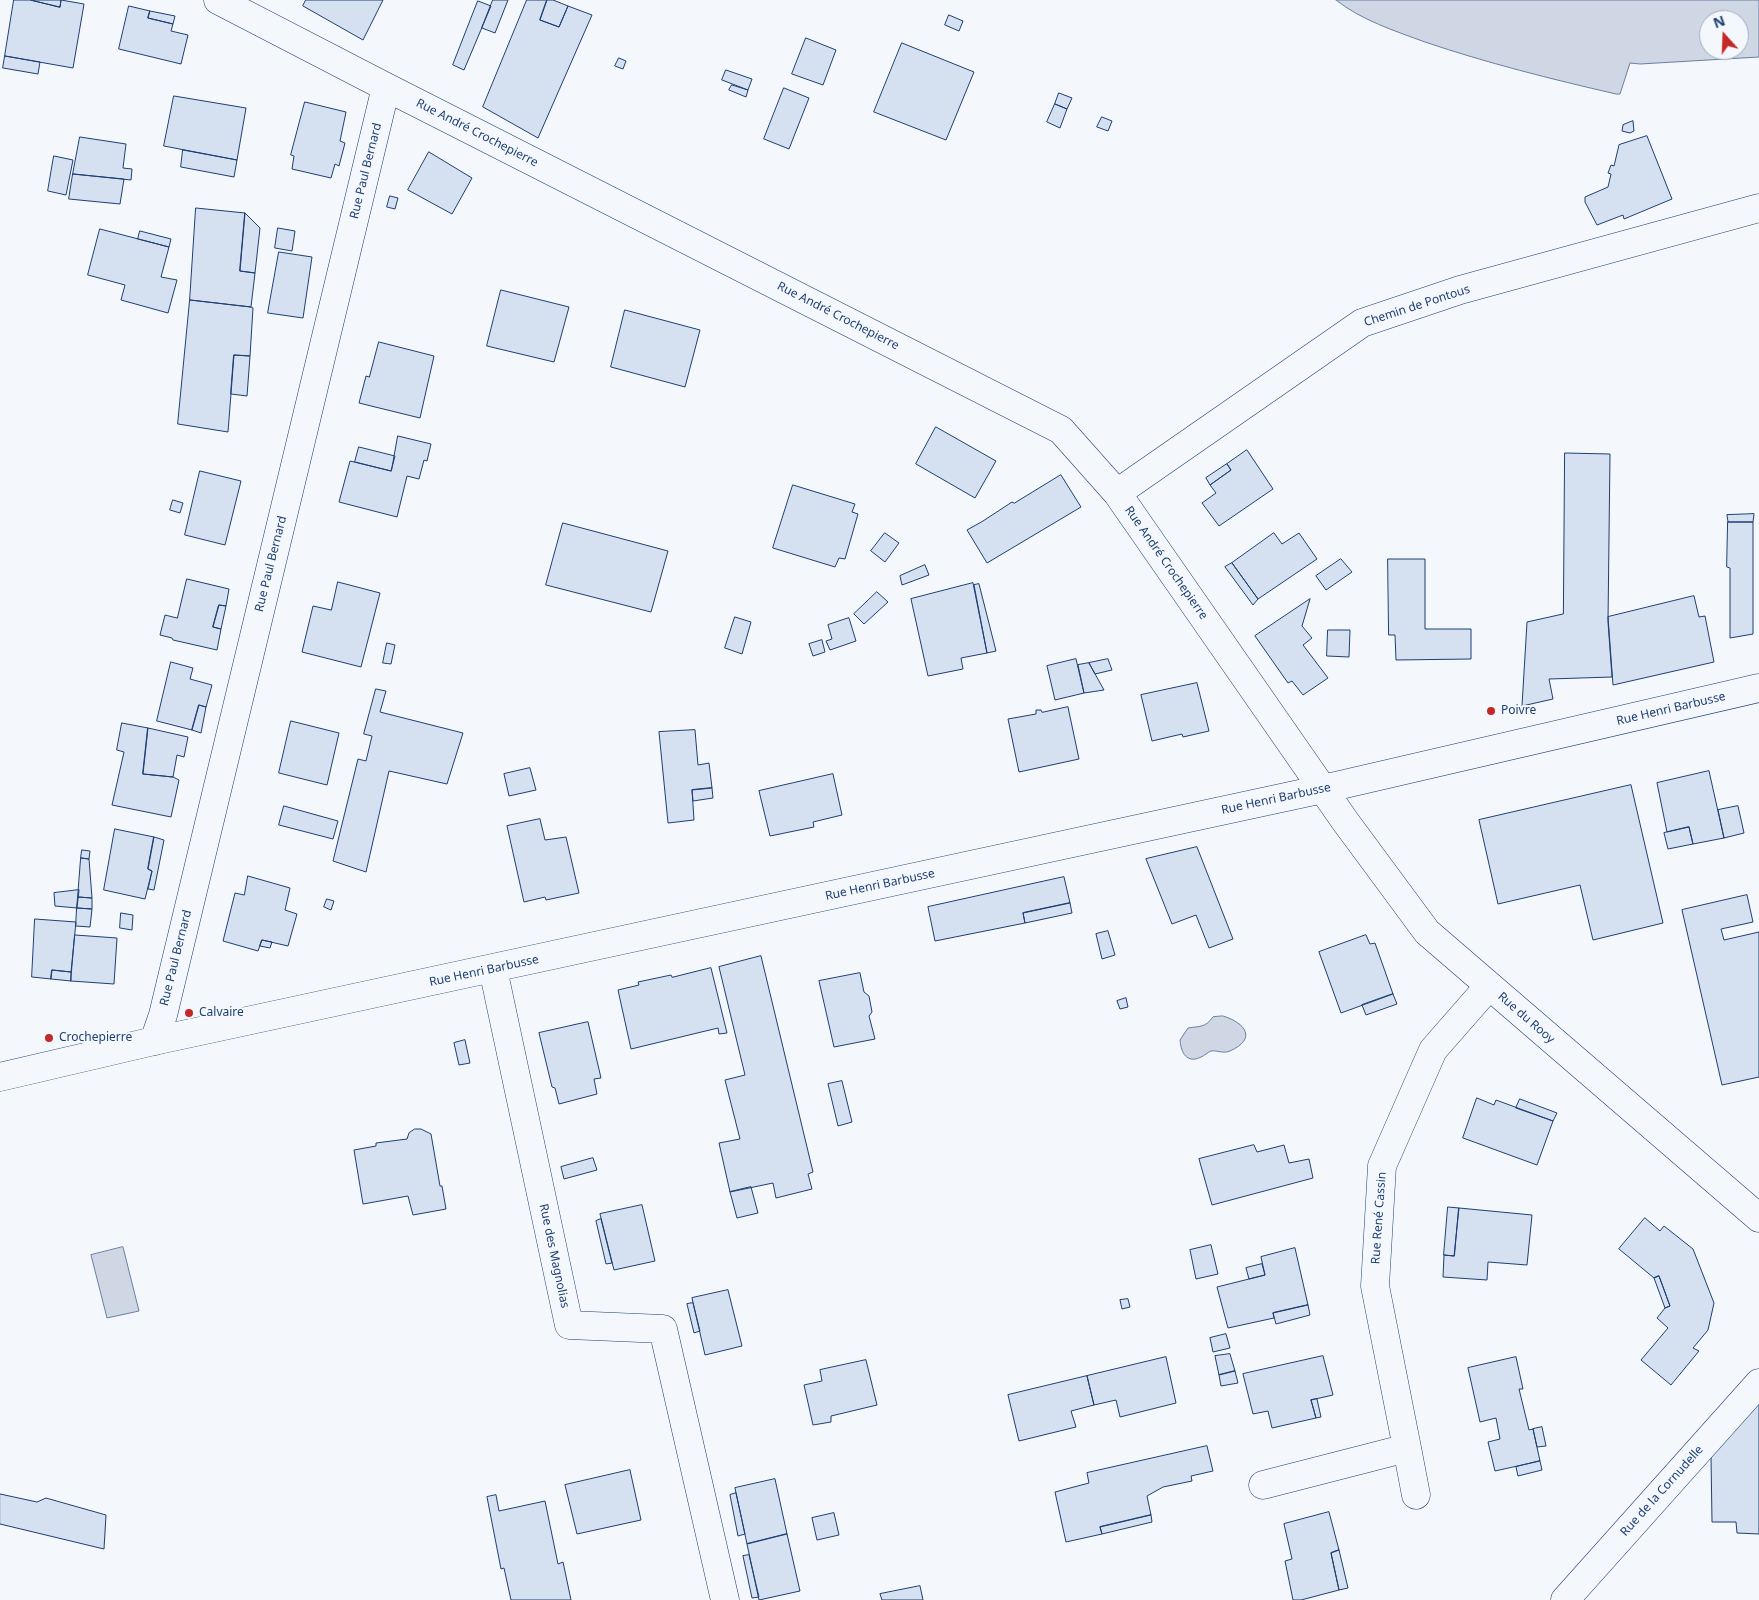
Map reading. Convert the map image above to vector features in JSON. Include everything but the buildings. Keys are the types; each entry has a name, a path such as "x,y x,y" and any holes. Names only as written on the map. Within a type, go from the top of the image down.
{"street":[{"name":"Rue André Crochepierre","path":"218,0 1061,430 1118,493 1323,789"},
{"name":"Rue Paul Bernard","path":"154,1041 165,1005 386,87"},
{"name":"Chemin de Pontous","path":"1118,493 1362,322 1460,290 1759,208"},
{"name":"Rue Henri Barbusse","path":"0,1077 154,1041 1323,789 1759,688"},
{"name":"Rue du Rooy","path":"1323,789 1426,932 1759,1218"},
{"name":"Rue des Magnolias","path":"493,969 569,1325 663,1330 724,1600"},
{"name":"Rue René Cassin","path":"1416,1495 1375,1286 1382,1166 1433,1050 1489,986"},
{"name":"Rue de la Cornudelle","path":"1565,1600 1759,1383"},
{"path":"1263,1485 1407,1448"}],"shaded area":[{"path":"1336,0 1759,0 1759,57 1749,58 1749,10 1699,10 1699,60 1708,60 1630,63 1620,94 1616,94 1567,83 1448,50 1379,24 1356,13"},
{"path":"1223,1016 1242,1027 1246,1036 1244,1041 1227,1052 1211,1051 1196,1059 1188,1058 1183,1053 1180,1040 1188,1028 1202,1026 1213,1017"},
{"path":"123,1247 139,1311 107,1318 91,1255"}],"place":[{"name":"Poivre","path":"1491,711"},
{"name":"Calvaire","path":"189,1013"},
{"name":"Crochepierre","path":"49,1038"}]}
